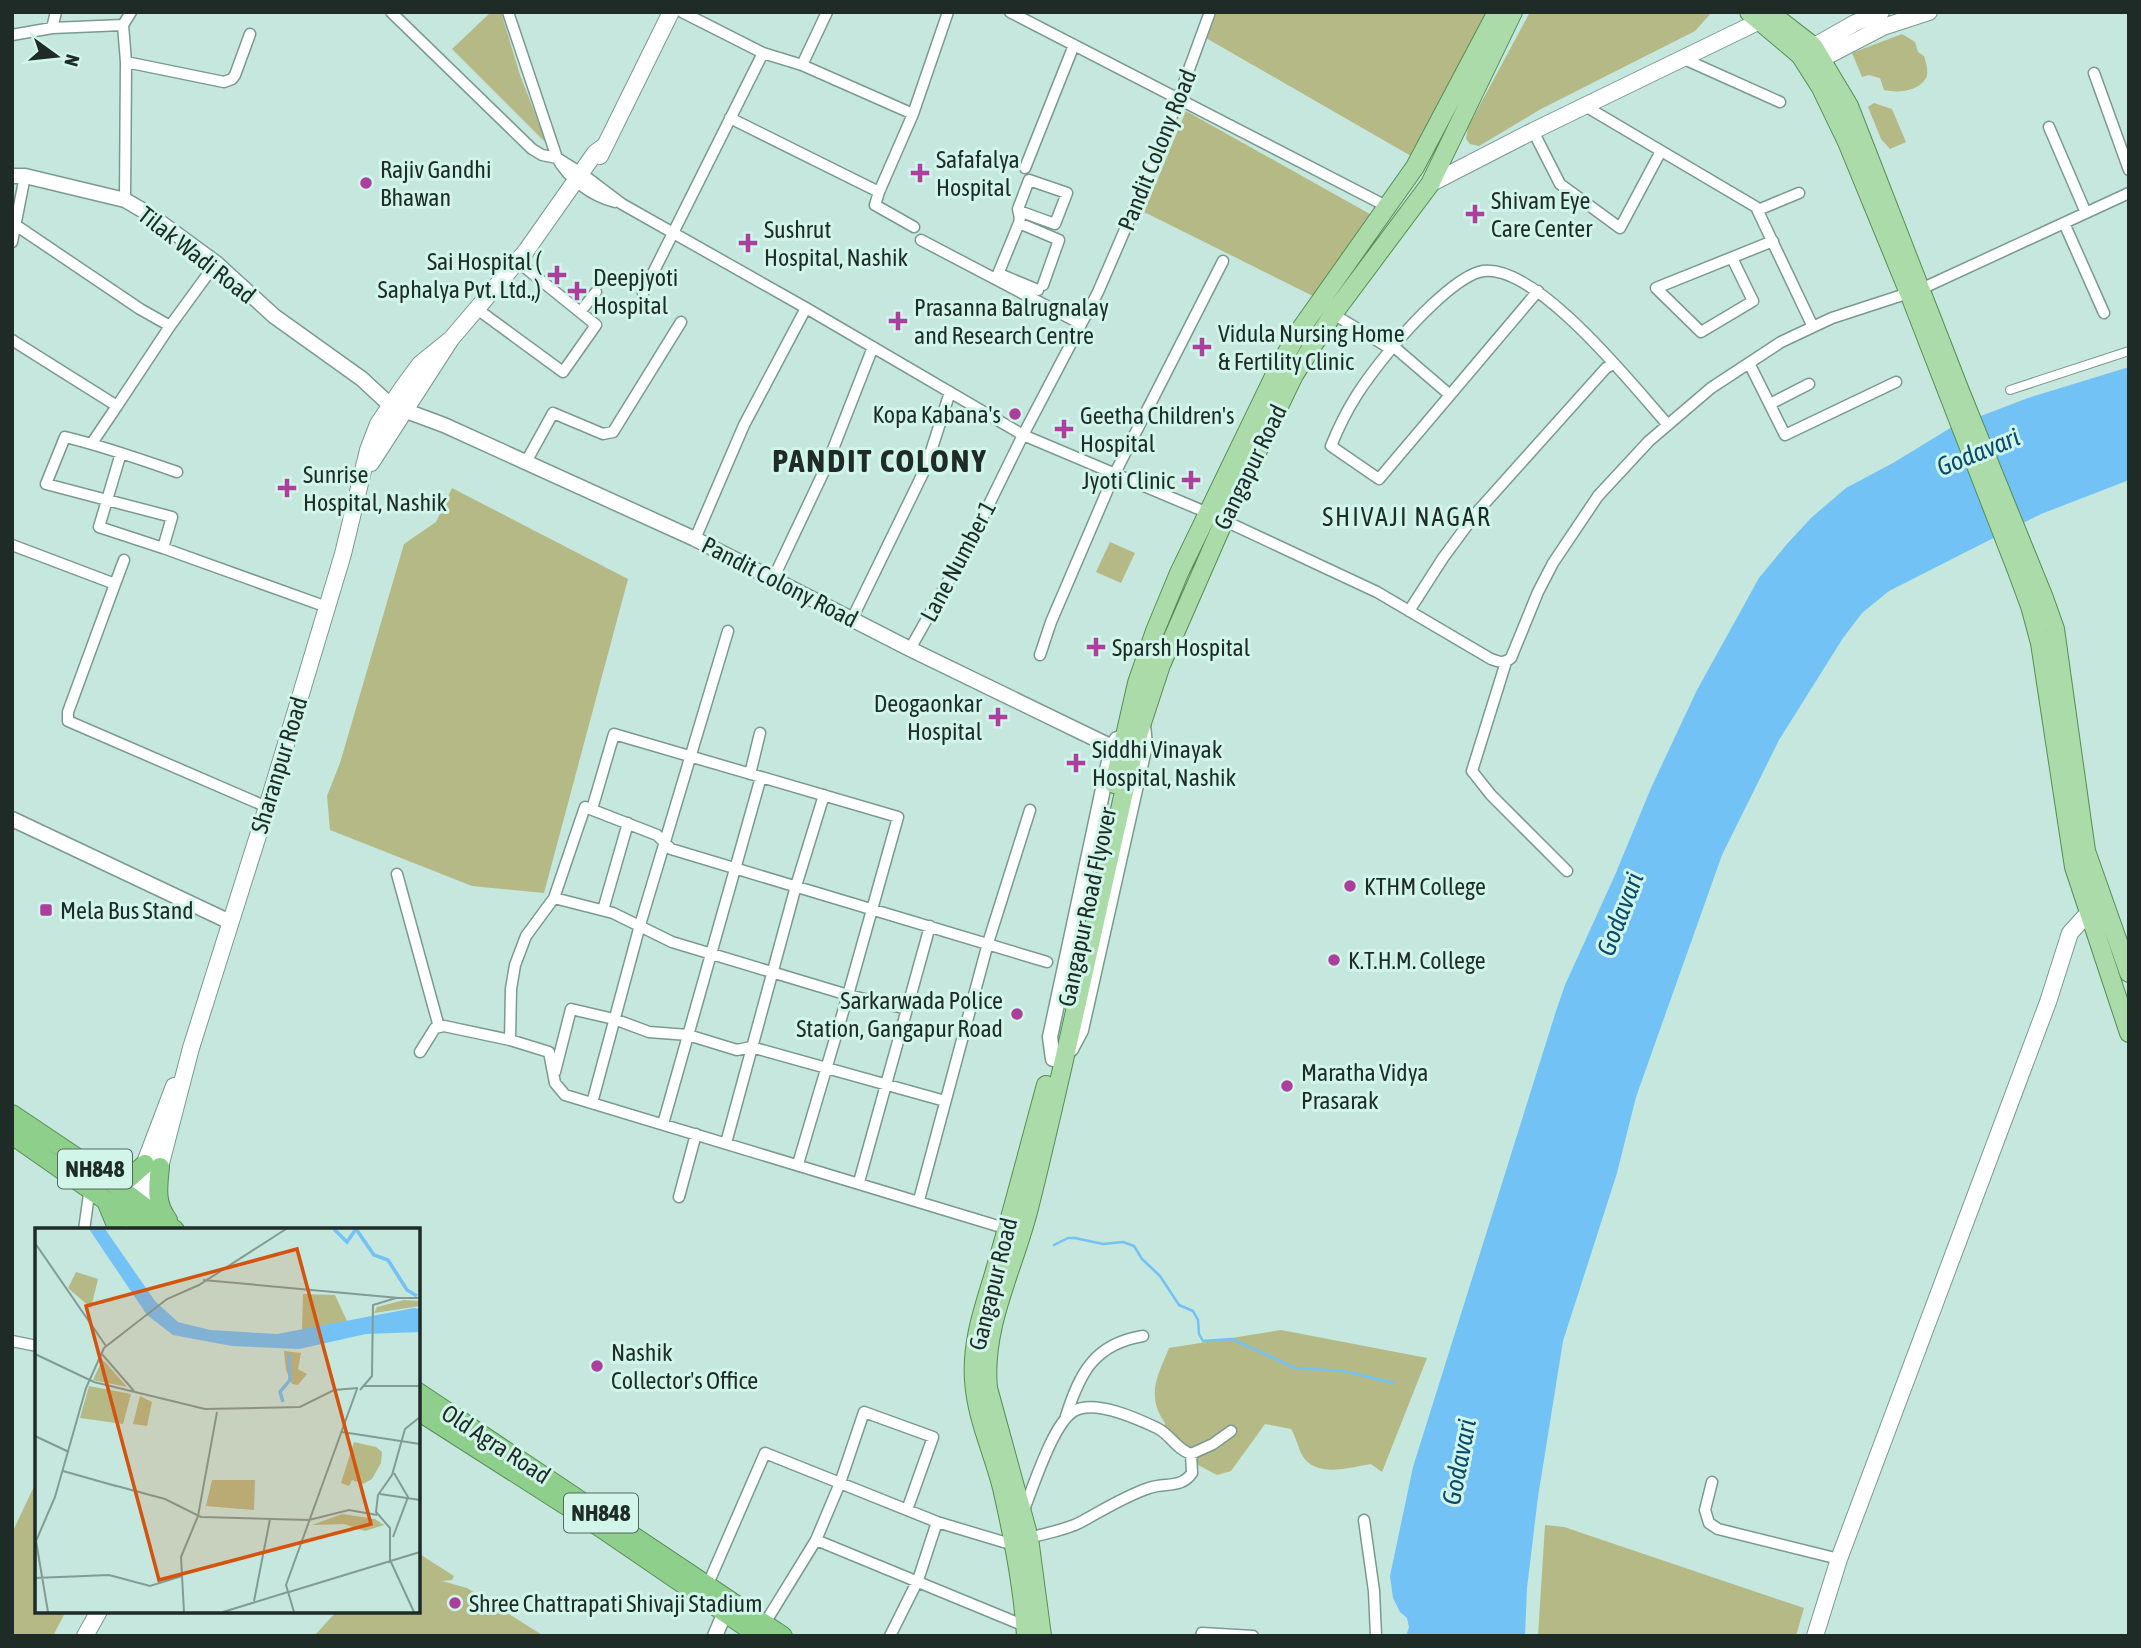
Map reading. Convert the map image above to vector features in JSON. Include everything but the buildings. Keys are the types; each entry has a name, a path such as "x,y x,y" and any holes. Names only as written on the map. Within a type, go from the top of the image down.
{"highway":[{"name":"NH848","path":"12,1114 109,1180 172,1228"},
{"name":"NH848","path":"12,1135 97,1193 135,1227"},
{"path":"109,1180 127,1180 152,1165 159,1206 174,1228"},
{"name":"Old Agra Road","path":"420,1393 708,1584 728,1605"},
{"name":"Old Agra Road","path":"420,1412 762,1629 783,1636"}],"main road":[{"name":"Sharanpur Road","path":"135,1227 138,1202 191,1048 327,607 368,450 400,403 420,364 451,339 522,256 551,230 582,180 598,161 671,12"},
{"name":"Gangapur Road","path":"1136,718 1161,665 1216,517 1286,355 1302,327 1415,167 1497,12"},
{"name":"Gangapur Road","path":"1216,517 1294,375 1333,314 1430,184 1513,12"},
{"path":"1810,56 1855,23 1881,12"},
{"path":"1810,56 1925,13"},
{"path":"1430,184 1532,131 1684,59 1762,15 1810,56 1849,106 2030,606 2040,643 2071,849 2129,973"},
{"path":"1955,396 2044,598 2055,629 2083,836 2096,907 2129,1033"},
{"name":"Gangapur Road Flyover","path":"1058,1061 1124,742 1136,718"},
{"path":"1815,1636 1839,1559 2048,1002 2070,933 2096,907"},
{"name":"Gangapur Road","path":"1025,1631 1023,1512 988,1388 986,1365 990,1333 1014,1231 1058,1061"},
{"name":"Gangapur Road","path":"1014,1231 981,1315 973,1354 974,1382 977,1403 1001,1488 1024,1544 1042,1636"},
{"path":"76,1636 89,1613"},
{"path":"85,1636 98,1613"}],"street":[{"path":"52,28 56,12"},
{"path":"125,200 126,62 123,25 131,12"},
{"path":"391,12 532,149 542,155 557,158 582,180 622,204 1023,435 1216,517 1385,597 1491,659 1506,662"},
{"path":"508,12 557,158"},
{"path":"682,12 763,53 802,65 914,114"},
{"path":"802,65 827,12"},
{"path":"914,227 875,205 914,114 948,12"},
{"path":"1010,12 1388,207"},
{"name":"Pandit Colony Road","path":"1023,435 1098,292 1148,177 1210,12"},
{"path":"12,35 52,28 123,25"},
{"path":"126,62 228,81 235,75 250,34"},
{"path":"1025,168 1074,45"},
{"path":"643,293 763,53"},
{"path":"1684,59 1780,102"},
{"path":"2094,73 2129,170"},
{"path":"1585,106 1756,207 1813,327"},
{"path":"730,118 879,192"},
{"path":"2049,127 2086,213"},
{"path":"1532,131 1560,184 1620,228 1661,150"},
{"path":"12,242 17,226 18,176"},
{"name":"Tilak Wadi Road","path":"18,176 125,200 216,263 274,316 400,403"},
{"path":"997,276 1019,217 1029,180 1067,194 1055,224 1019,217"},
{"path":"1758,210 1799,193"},
{"path":"1567,871 1491,795 1472,771 1506,662 1511,658 1538,592 1553,564 1591,505 1641,450 1711,388 1781,342 1832,318 1915,291 2129,193"},
{"path":"1012,283 1041,288 1058,239 1019,217"},
{"path":"2064,223 2104,313"},
{"path":"17,226 140,309 170,326"},
{"path":"921,240 1012,283 1081,324"},
{"path":"1732,258 1753,301 1701,332 1656,288 1732,258 1773,242"},
{"path":"477,309 563,372 596,325 522,256"},
{"path":"1040,655 1051,622 1114,475 1223,261"},
{"path":"92,443 170,326 216,263"},
{"path":"1538,291 1379,479 1331,446 1343,415 1367,377 1406,330 1461,280 1480,271 1497,272 1538,291 1590,338 1668,425"},
{"path":"580,312 596,292"},
{"path":"695,539 744,425 806,308"},
{"path":"1333,314 1392,347 1450,395"},
{"path":"526,462 553,413 603,434 613,432 681,322"},
{"path":"12,340 117,406"},
{"path":"773,579 825,467 873,347"},
{"path":"2010,390 2129,351"},
{"path":"1749,363 1785,435 1896,382"},
{"path":"1409,611 1477,512 1606,368 1613,364"},
{"path":"1770,404 1809,384"},
{"path":"852,619 926,467 950,393"},
{"name":"Pandit Colony Road","path":"400,403 695,539 910,649 1124,742"},
{"name":"Lane Number 1","path":"910,649 973,537 1023,435"},
{"path":"163,548 172,517 46,484 65,437 92,443 177,472"},
{"path":"121,453 99,527 327,607"},
{"path":"12,545 115,584"},
{"path":"124,560 68,712 68,722 267,807"},
{"path":"1380,609 1385,597"},
{"path":"592,1103 640,925 728,631"},
{"path":"1058,1061 1050,1037 1124,742 1136,718"},
{"path":"1058,1061 1081,1030 1145,745 1136,718"},
{"path":"663,1124 734,867 755,775 760,733"},
{"path":"592,809 614,734 898,817 797,1164"},
{"path":"726,1143 796,886 824,795"},
{"path":"510,1040 511,989 515,965 526,936 554,898 585,807 657,835 671,849 1047,962"},
{"path":"919,1200 988,943 1030,810"},
{"path":"12,819 230,922"},
{"path":"603,910 628,823"},
{"path":"397,874 439,1027"},
{"path":"554,898 603,910 672,942 710,954 848,995 907,1009"},
{"path":"859,1182 930,926"},
{"path":"553,1078 571,1010 614,1019 649,1032 688,1035 737,1050 751,1047 945,1101"},
{"path":"420,1052 435,1028 439,1027 456,1027 510,1040 549,1052 553,1078 565,1095 919,1200 1014,1231"},
{"path":"680,1197 696,1134"},
{"path":"84,1228 97,1193"},
{"path":"1023,1512 1048,1450 1066,1418 1076,1386 1091,1363 1122,1340 1143,1336"},
{"path":"12,1341 35,1346"},
{"path":"1066,1418 1076,1410 1088,1407 1115,1412 1142,1420 1165,1433 1180,1450 1191,1454 1213,1444 1231,1431"},
{"path":"762,1629 816,1539 840,1483 864,1412 933,1437 907,1510"},
{"path":"708,1584 765,1453 937,1522 1024,1544 1079,1523 1146,1489 1160,1485 1178,1485 1187,1481 1192,1474 1191,1454"},
{"path":"1712,1482 1705,1510 1709,1524 1717,1529 1839,1559"},
{"path":"1364,1520 1374,1591 1376,1636"},
{"path":"890,1636 918,1580 937,1522"},
{"path":"816,1539 918,1580 1025,1631"},
{"path":"715,1636 728,1605"},
{"path":"1201,1636 1202,1633 1252,1636"}],"green space":[{"path":"491,12 501,12 520,75 547,144 452,49"},
{"path":"1217,12 1488,12 1411,156 1206,38"},
{"path":"1530,12 1712,12 1695,31 1541,109 1479,146 1470,144 1466,139 1468,127"},
{"path":"1902,34 1915,42 1918,52 1924,56 1927,76 1913,89 1884,90 1880,78 1869,75 1862,77 1852,53"},
{"path":"1874,103 1892,109 1906,142 1890,149 1881,139 1868,107"},
{"path":"1186,111 1377,218 1315,297 1144,212"},
{"path":"452,488 628,579 544,893 472,886 330,830 327,796 340,763 404,544 436,522"},
{"path":"1110,542 1135,553 1121,583 1096,572"},
{"path":"1281,1330 1427,1358 1382,1472 1371,1464 1334,1470 1316,1467 1302,1455 1291,1429 1265,1424 1231,1471 1217,1475 1185,1458 1163,1439 1165,1423 1156,1404 1155,1386 1169,1348"},
{"path":"35,1484 35,1613 65,1613 53,1636 12,1636 12,1533"},
{"path":"1545,1525 1564,1527 1804,1608 1796,1636 1538,1636"},
{"name":"Shree Chattrapati Shivaji Stadium","path":"420,1554 454,1576 452,1580 442,1581 467,1588 544,1636 314,1636 335,1613 420,1613"}],"water":[{"name":"Godavari","path":"2129,367 2129,480 2041,514 1889,591 1862,613 1843,638 1779,740 1722,855 1636,1097 1617,1173 1563,1341 1538,1497 1527,1588 1525,1636 1406,1636 1409,1627 1407,1618 1400,1612 1393,1598 1390,1576 1413,1467 1556,1011 1651,788 1697,690 1759,578 1811,518 1846,488 1952,427 2028,398"}],"waterway":[{"path":"1054,1245 1068,1238 1075,1238 1103,1244 1123,1242 1134,1246 1142,1259 1160,1276 1179,1305 1193,1311 1203,1341 1232,1339 1295,1368 1343,1371 1394,1383"}],"place":[{"name":"Safafalya Hospital","path":"920,173"},
{"name":"Rajiv Gandhi Bhawan","path":"366,183"},
{"name":"Shivam Eye Care Center","path":"1475,214"},
{"name":"Sushrut Hospital, Nashik","path":"748,243"},
{"name":"Sai Hospital ( Saphalya Pvt. Ltd.,)","path":"557,275"},
{"name":"Deepjyoti Hospital","path":"577,291"},
{"name":"Prasanna Balrugnalay and Research Centre","path":"898,321"},
{"name":"Vidula Nursing Home & Fertility Clinic","path":"1202,347"},
{"name":"Kopa Kabana's","path":"1015,414"},
{"name":"Geetha Children's Hospital","path":"1064,429"},
{"name":"Jyoti Clinic","path":"1191,480"},
{"name":"Sunrise Hospital, Nashik","path":"287,488"},
{"name":"Sparsh Hospital","path":"1096,647"},
{"name":"Deogaonkar Hospital","path":"998,717"},
{"name":"Siddhi Vinayak Hospital, Nashik","path":"1076,763"},
{"name":"KTHM College","path":"1350,886"},
{"name":"Mela Bus Stand","path":"46,910"},
{"name":"K.T.H.M. College","path":"1334,960"},
{"name":"Sarkarwada Police Station, Gangapur Road","path":"1017,1014"},
{"name":"Maratha Vidya Prasarak","path":"1287,1086"},
{"name":"Nashik Collector's Office","path":"597,1366"},
{"name":"Shree Chattrapati Shivaji Stadium","path":"455,1603"}],"district":[{"name":"PANDIT COLONY","path":"880,460"},
{"name":"SHIVAJI NAGAR","path":"1407,517"}]}
